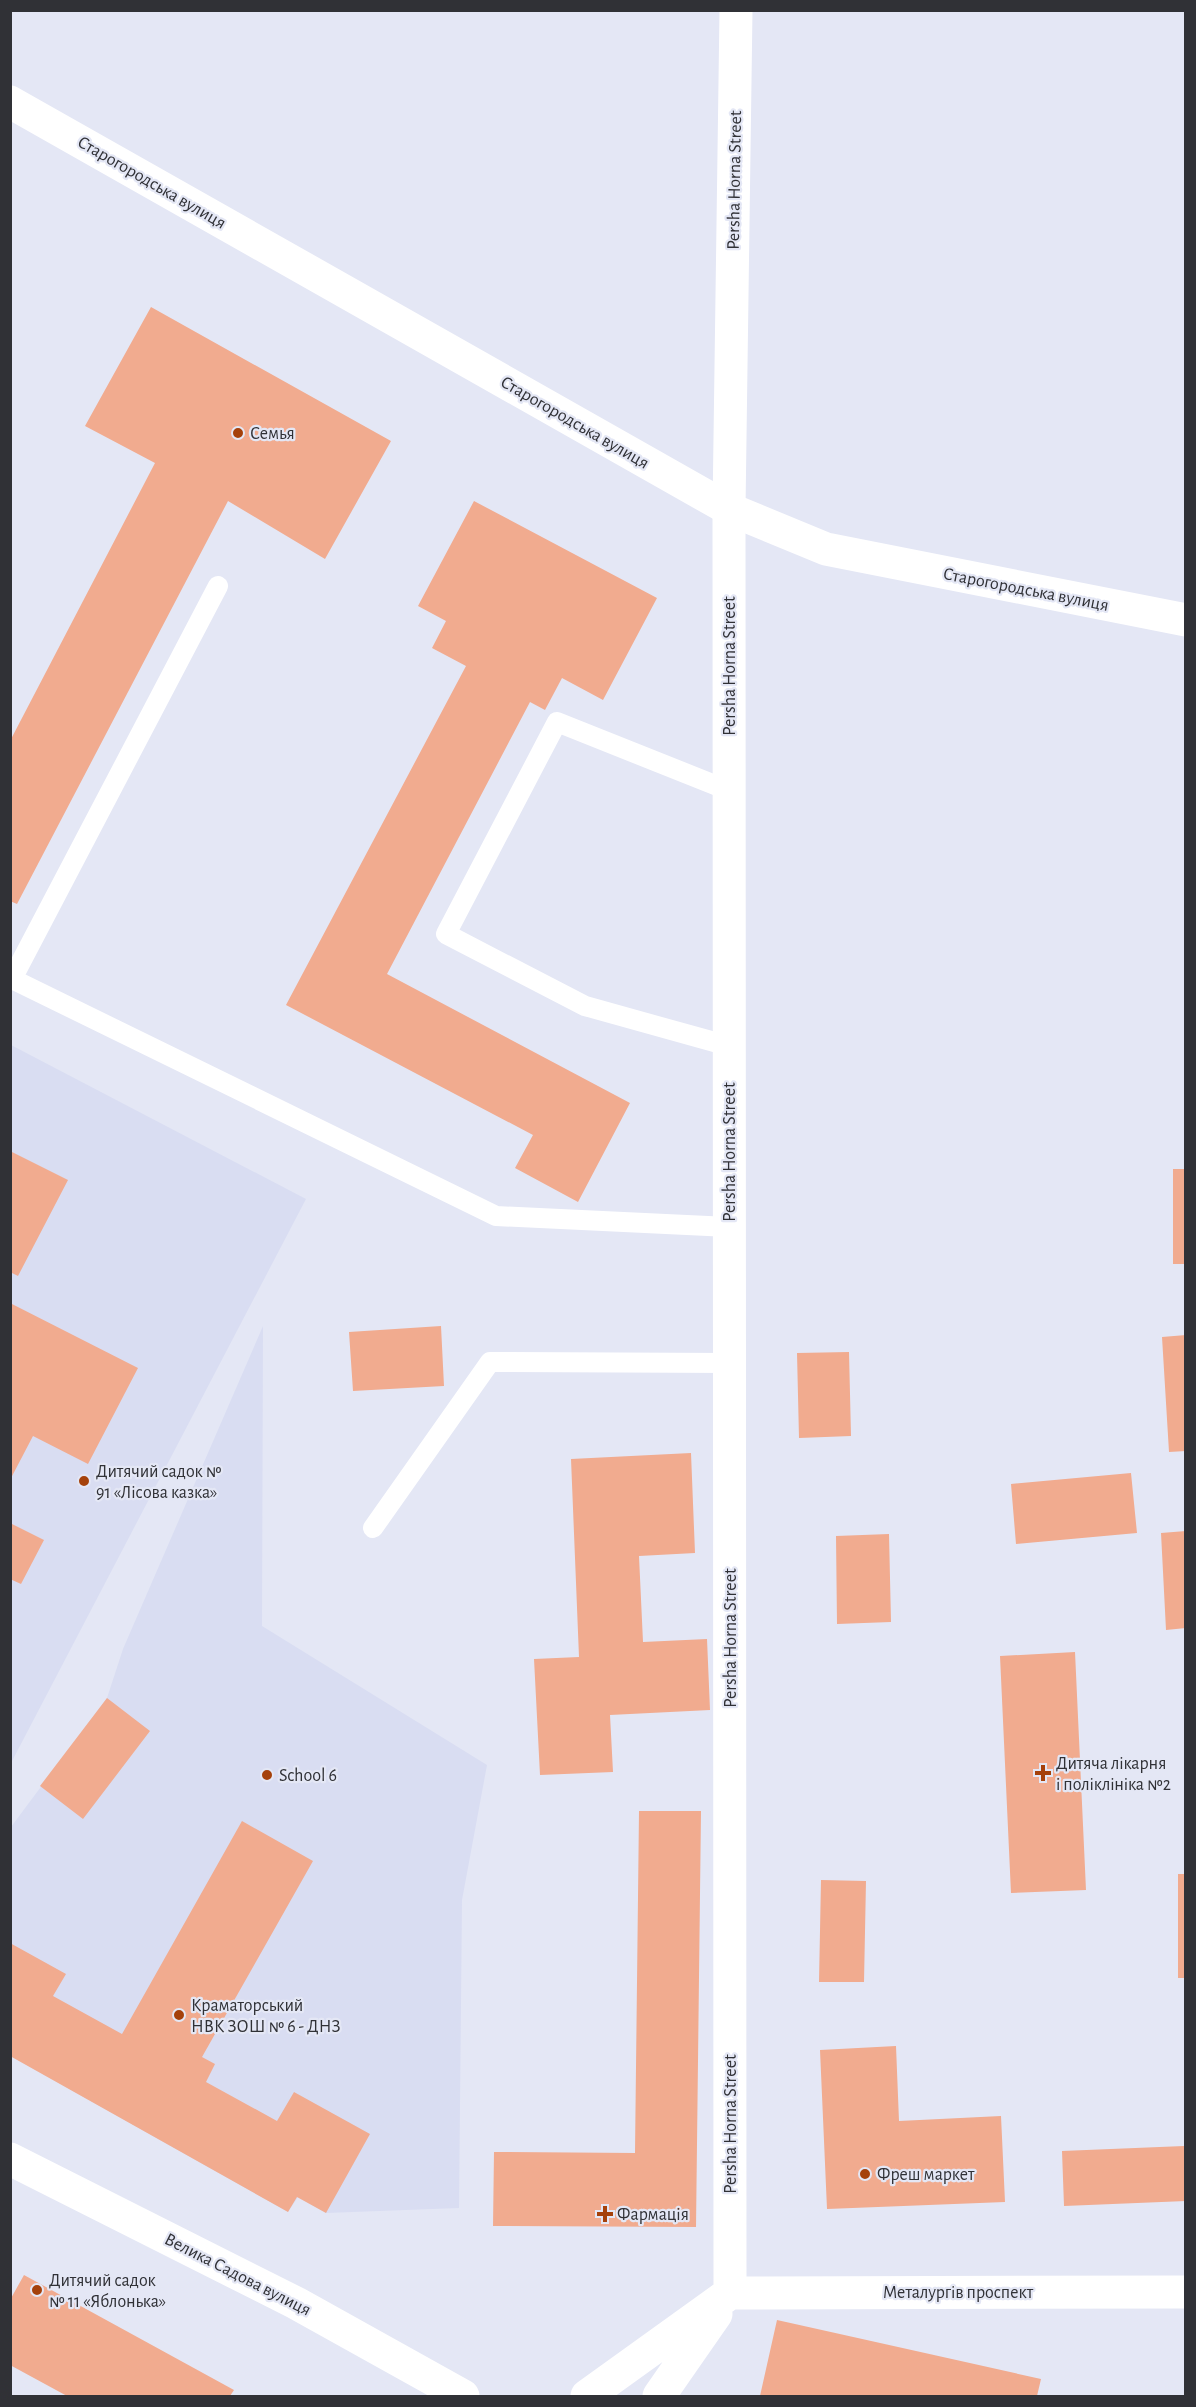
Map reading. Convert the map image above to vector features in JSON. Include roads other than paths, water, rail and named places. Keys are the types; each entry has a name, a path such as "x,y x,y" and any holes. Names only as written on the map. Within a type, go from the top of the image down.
{"street":[{"name":"Persha Horna Street","path":"730,2293 729,509 736,10"},
{"name":"Старогородська вулиця","path":"10,102 729,509 826,549 1185,620"},
{"name":"Велика Садова вулиця","path":"10,2159 296,2303 463,2397"},
{"name":"Металургів проспект","path":"730,2293 1185,2292"},
{"path":"587,2397 730,2293"},
{"path":"659,2397 730,2293"}],"lane":[{"path":"218,586 12,979 496,1216 729,1227"},
{"path":"729,791 556,722 446,934 585,1006 729,1046"},
{"path":"374,1528 490,1362 730,1363"}],"place":[{"name":"Семья","path":"238,433"},
{"name":"Дитячий садок № 91 «Лісова казка»","path":"84,1481"},
{"name":"Дитяча лікарня і поліклініка №2","path":"1043,1773"},
{"name":"School 6","path":"267,1775"},
{"name":"Краматорський НВК ЗОШ № 6 - ДНЗ","path":"179,2015"},
{"name":"Фреш маркет","path":"865,2174"},
{"name":"Фармація","path":"605,2214"},
{"name":"Дитячий садок № 11 «Яблонька»","path":"37,2290"}]}
